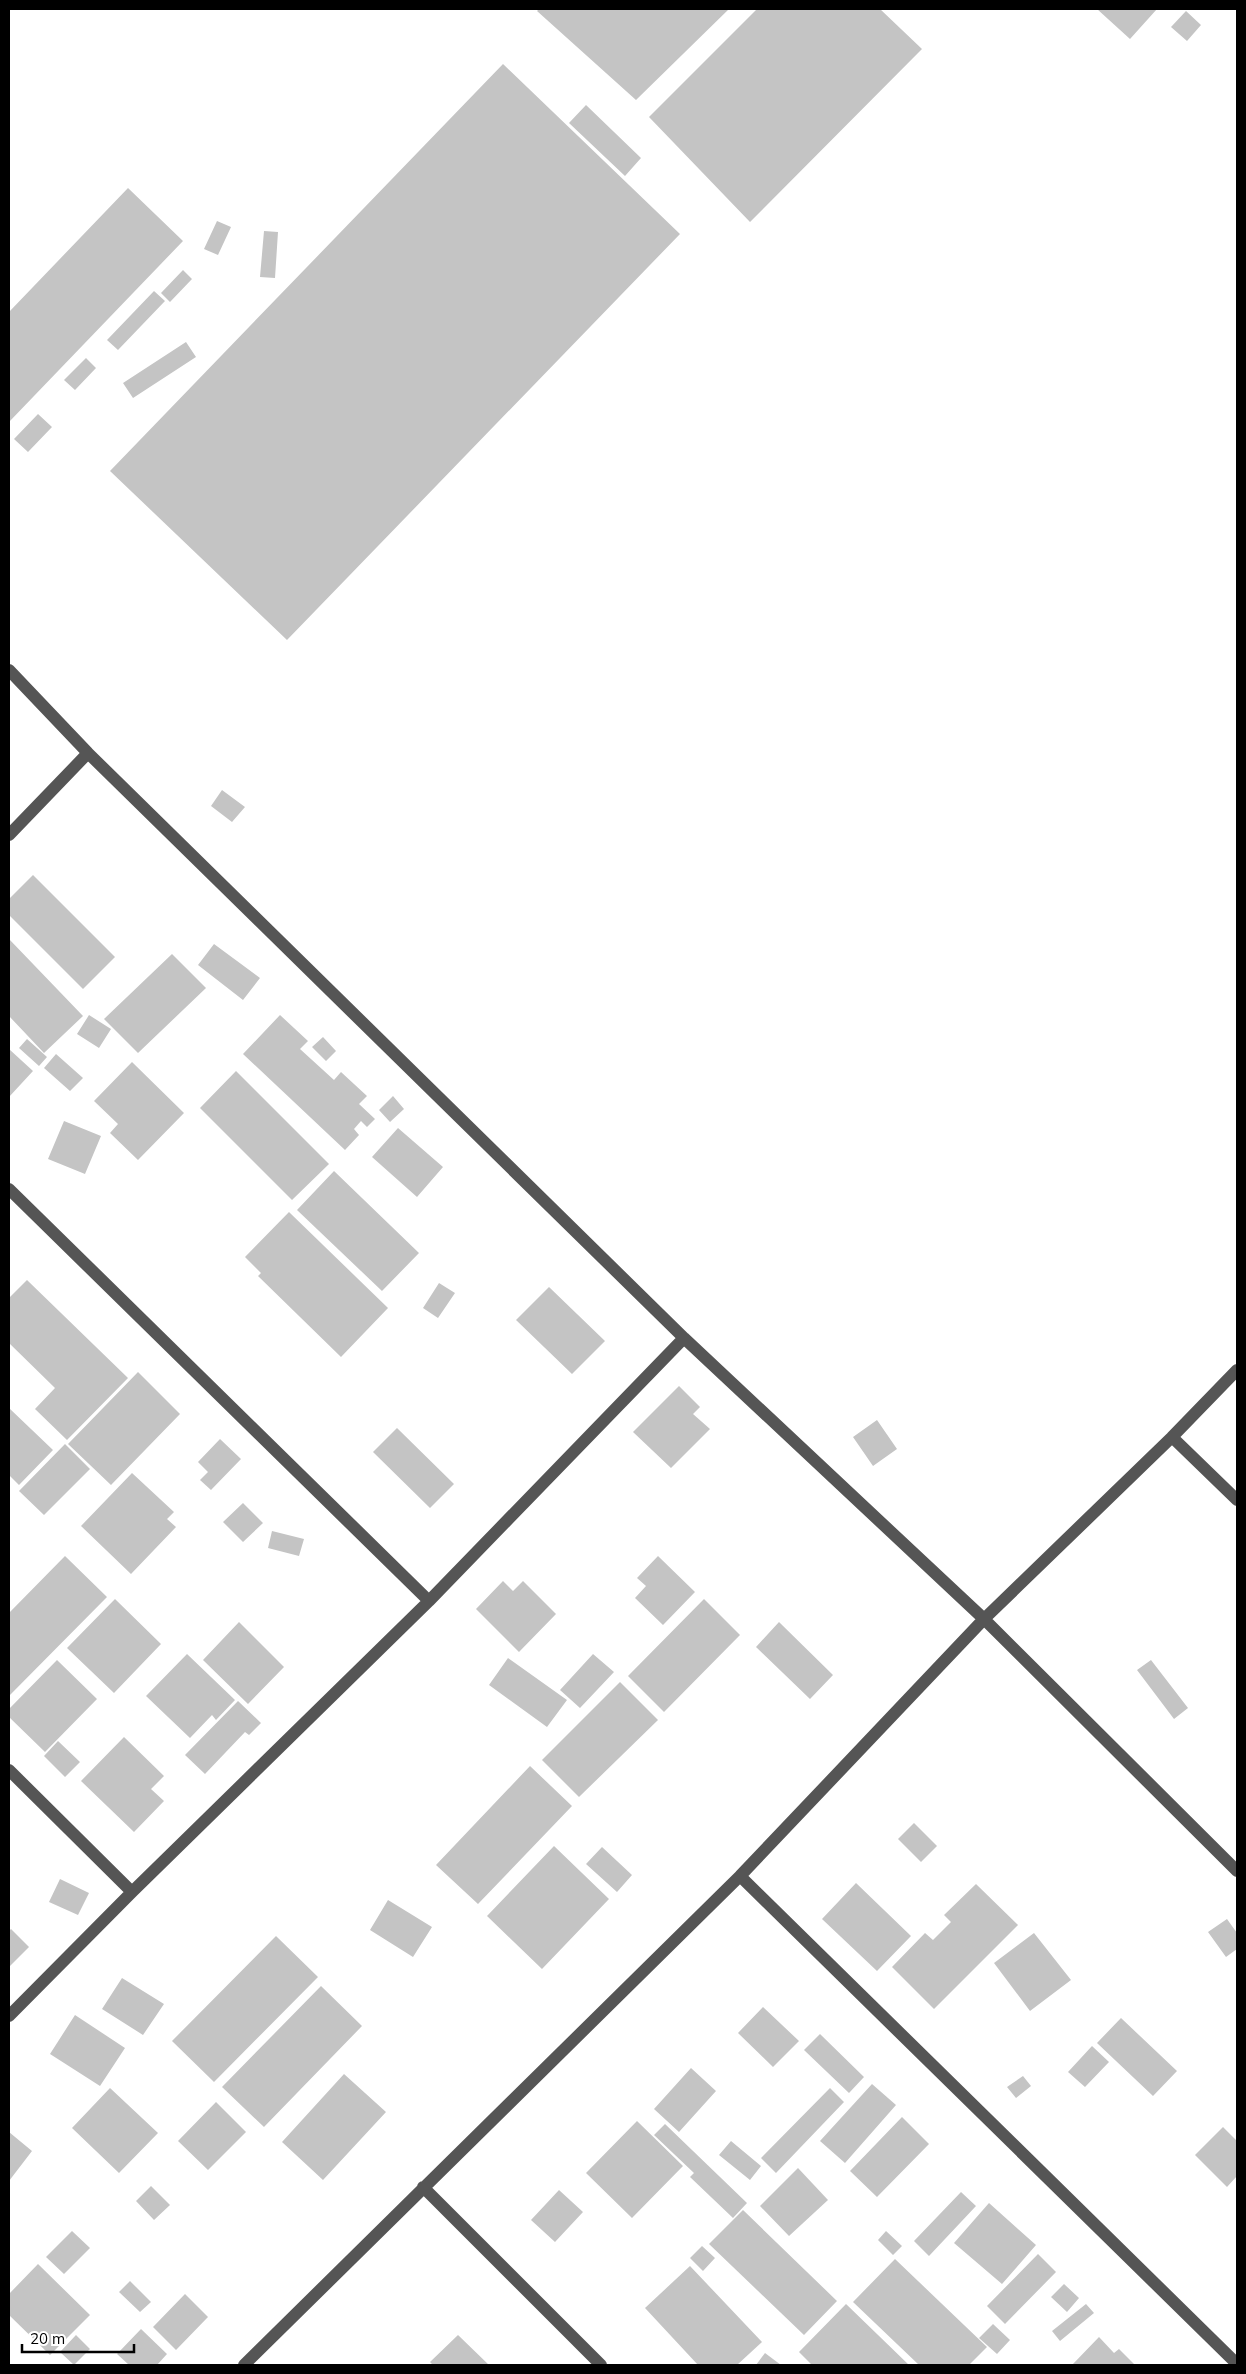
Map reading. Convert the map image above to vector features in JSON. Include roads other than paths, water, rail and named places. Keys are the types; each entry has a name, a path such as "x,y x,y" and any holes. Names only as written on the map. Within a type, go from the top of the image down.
{"street":[{"path":"9,670 88,753 684,1338 984,1619 1237,1872"},
{"path":"9,835 88,753"},
{"path":"9,1189 429,1601"},
{"path":"9,2016 132,1892 429,1601 684,1338"},
{"path":"244,2365 740,1876 984,1619 1172,1437 1237,1370"},
{"path":"1172,1437 1237,1500"},
{"path":"9,1770 132,1892"},
{"path":"740,1876 1237,2364"},
{"path":"423,2187 601,2365"}]}
